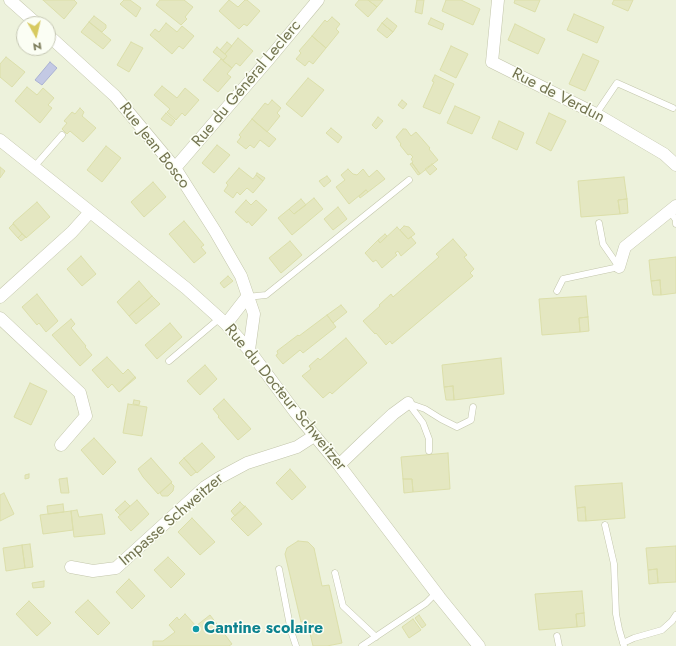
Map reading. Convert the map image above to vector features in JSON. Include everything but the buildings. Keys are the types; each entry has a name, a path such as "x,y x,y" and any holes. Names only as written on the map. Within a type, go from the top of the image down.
{"street":[{"name":"Rue du Général Leclerc","path":"175,168 318,0"},
{"name":"Rue de Verdun","path":"498,0 492,62 596,114 664,154 676,164"},
{"path":"16,2 29,16"},
{"name":"Rue Jean Bosco","path":"56,42 115,96 175,168 215,231 241,276 254,314 249,350"},
{"name":"Rue du Docteur Schweitzer","path":"0,140 186,288 223,320 249,350 436,593 480,646"},
{"path":"619,267 625,247 673,208"},
{"path":"0,296 72,232 90,212"},
{"path":"223,320 247,297"},
{"path":"0,318 80,394 86,416 61,446"},
{"path":"339,465 376,430 408,403"},
{"name":"Impasse Schweitzer","path":"71,567 94,571 116,568 205,488 219,478 247,463 296,447 314,436"}],"lane":[{"path":"596,114 617,83 673,108"},
{"path":"34,167 62,135"},
{"path":"247,297 266,295 408,180"},
{"path":"673,208 676,224"},
{"path":"557,291 563,279 619,267 602,244 600,223"},
{"path":"169,361 223,320"},
{"path":"408,403 425,409 457,427 471,420 473,406"},
{"path":"408,403 423,423 429,439 430,451"},
{"path":"605,525 614,564 616,614 624,645 634,638 662,630 676,615"},
{"path":"279,569 291,631 296,646"},
{"path":"335,573 343,606 376,637"},
{"path":"362,646 426,603 436,593"},
{"path":"557,636 560,646"}],"shaded area":[{"path":"0,0 676,0 676,646 0,646"}],"water":[{"path":"50,62 57,68 42,85 35,80"}],"place":[{"name":"Cantine scolaire","path":"196,629"}]}
